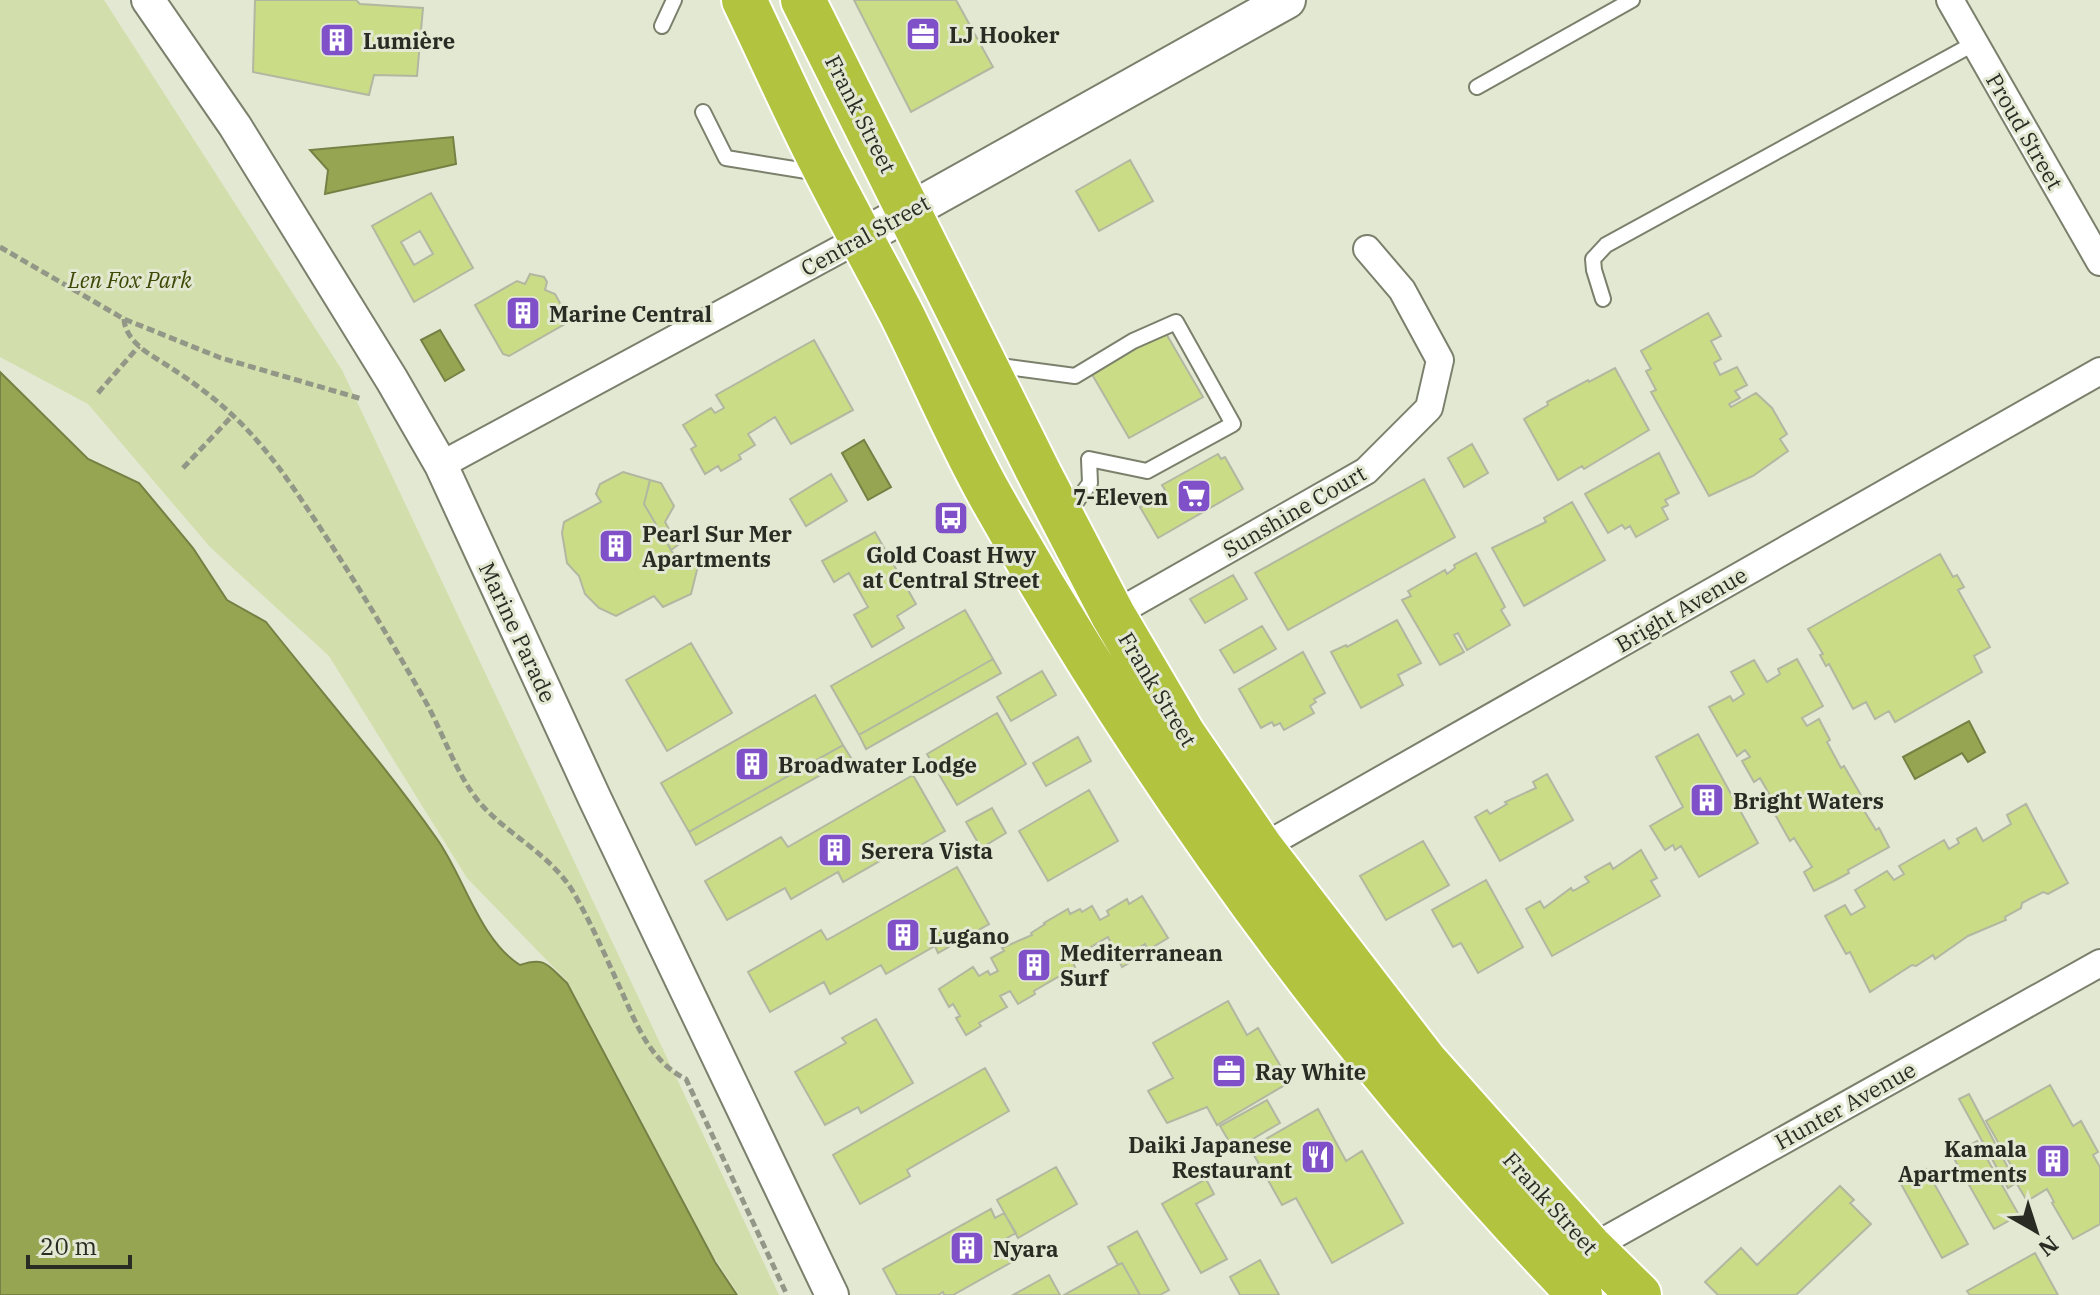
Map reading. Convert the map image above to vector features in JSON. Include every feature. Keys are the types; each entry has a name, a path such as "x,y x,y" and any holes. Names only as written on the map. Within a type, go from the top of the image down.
{"highway":[{"name":"Frank Street","path":"744,0 828,175 900,311 988,491 1076,642 1225,867 1285,948 1392,1084 1484,1191 1580,1295"},
{"name":"Frank Street","path":"803,0 1063,520 1113,615 1183,734 1261,848 1424,1060 1591,1248 1639,1295"}],"main road":[{"name":"Central Street","path":"861,238 1287,0"}],"street":[{"name":"Marine Parade","path":"148,0 235,126 441,465 595,799 832,1295"},
{"name":"Proud Street","path":"1950,0 2100,262"},
{"name":"Central Street","path":"441,465 861,238"},
{"name":"Sunshine Court","path":"1113,615 1366,471 1429,408 1440,360 1402,290 1367,249"},
{"name":"Bright Avenue","path":"1261,848 2100,371"},
{"name":"Hunter Avenue","path":"1591,1248 2100,963"}],"lane":[{"path":"662,26 674,0"},
{"path":"1477,87 1632,0"},
{"path":"1603,299 1593,259 1606,245 1975,43"},
{"path":"703,112 726,158 828,175"},
{"path":"985,364 1075,376 1133,341 1176,322 1233,424 1147,471 1089,459 1090,483 1063,520"}],"path":[{"path":"0,247 124,319 221,358 362,399"},
{"path":"124,319 124,327 139,346 206,390 234,414 270,456 329,542 425,699 471,792 484,807 533,847 571,890 635,1023 658,1057 686,1079 787,1295"},
{"path":"98,393 139,346"},
{"path":"183,468 234,414"}],"green space":[{"name":"Len Fox Park","path":"0,0 104,0 342,370 779,1295 739,1295 712,1254 568,982 467,878 329,656 210,547 88,404 0,357"}],"shaded area":[{"path":"453,137 456,164 325,194 328,170 310,150"},
{"path":"440,330 464,370 445,381 421,340"},
{"path":"0,372 88,459 139,483 193,548 227,600 266,622 396,784 447,854 494,940 520,965 541,962 567,983 715,1262 737,1295 0,1295"},
{"path":"864,440 891,487 868,500 842,453"},
{"path":"1969,721 1985,752 1968,762 1962,753 1915,779 1903,757"}],"building":[{"name":"Lumière","path":"255,0 356,0 360,4 423,8 417,76 374,75 369,95 253,72"},
{"name":"LJ Hooker","path":"854,0 956,0 993,67 911,112"},
{"path":"1130,160 1153,201 1099,231 1076,191"},
{"path":"431,193 473,268 414,302 372,226","holes":["420,231 433,254 414,265 401,242"]},
{"name":"Marine Central","path":"530,274 544,277 547,282 545,290 555,294 570,321 509,356 503,354 475,305 517,281 525,284"},
{"path":"1708,313 1721,336 1711,341 1721,359 1714,363 1720,375 1737,367 1747,385 1735,391 1740,398 1729,404 1731,407 1756,393 1772,408 1787,434 1780,439 1788,451 1753,476 1709,496 1651,392 1656,390 1646,371 1651,369 1641,351"},
{"path":"1164,330 1203,397 1129,438 1090,371"},
{"path":"814,340 853,410 791,444 775,417 748,434 755,445 739,455 741,459 721,471 718,466 705,474 691,449 696,446 683,425 711,408 715,413 724,408 716,395"},
{"path":"1615,368 1649,430 1584,469 1582,466 1558,480 1524,419 1548,405 1547,402"},
{"path":"1472,444 1488,473 1464,487 1448,458"},
{"path":"1659,453 1679,493 1665,500 1668,505 1662,508 1668,519 1636,537 1630,526 1625,529 1622,525 1608,533 1585,494"},
{"name":"7-Eleven","path":"1218,454 1221,459 1225,457 1243,489 1158,538 1140,507 1159,497 1157,495 1165,490 1162,485"},
{"name":"Pearl Sur Mer Apartments","path":"623,472 650,480 644,504 677,560 698,566 691,594 663,607 654,596 616,616 599,608 585,594 579,576 567,563 562,533 564,522 601,502 596,494 600,484"},
{"path":"831,474 847,501 806,526 790,499"},
{"path":"1424,479 1455,537 1288,630 1255,573"},
{"path":"650,480 661,483 674,506 665,522 678,545 671,550 644,504"},
{"path":"1572,502 1605,560 1524,606 1492,548 1546,522 1544,518"},
{"path":"875,532 916,604 897,616 904,628 872,647 854,615 868,607 849,573 834,582 822,561"},
{"path":"1476,553 1505,607 1501,610 1510,625 1467,650 1458,633 1454,635 1464,652 1440,665 1402,600 1411,596 1408,591 1445,570 1447,574 1455,568 1454,565"},
{"path":"1940,554 1953,577 1957,575 1964,587 1958,590 1990,647 1974,656 1982,672 1895,722 1889,711 1875,719 1866,702 1853,709 1829,664 1826,666 1820,655 1823,654 1808,629"},
{"path":"1233,575 1247,599 1205,623 1190,599"},
{"path":"965,610 993,659 859,735 831,686"},
{"path":"1397,620 1421,663 1398,675 1403,685 1361,708 1331,652 1347,647"},
{"path":"1262,626 1276,649 1234,673 1220,650"},
{"path":"691,643 732,713 667,751 626,680"},
{"path":"1303,652 1325,693 1314,699 1316,702 1310,706 1314,713 1284,730 1280,723 1274,726 1272,722 1261,728 1239,689"},
{"path":"993,659 1001,673 866,749 859,735"},
{"path":"1797,659 1823,706 1802,718 1807,726 1819,719 1841,768 1844,766 1865,802 1860,804 1889,847 1814,891 1804,872 1812,867 1794,838 1790,841 1772,809 1776,806 1760,778 1754,782 1742,761 1750,757 1745,750 1737,756 1709,707 1730,696 1733,701 1744,694 1731,672 1754,660 1767,682 1780,674 1778,669"},
{"path":"1042,671 1056,695 1011,721 997,697"},
{"name":"Broadwater Lodge","path":"815,695 843,745 689,832 661,783"},
{"path":"997,713 1026,764 957,805 927,754"},
{"name":"Bright Waters","path":"1698,734 1758,843 1699,877 1681,846 1675,850 1673,845 1665,850 1650,826 1683,807 1656,757"},
{"path":"1078,737 1091,761 1046,786 1033,763"},
{"path":"843,745 851,758 696,845 689,832"},
{"path":"1547,774 1573,820 1500,861 1475,817 1487,810 1490,814 1507,804 1505,802 1536,788 1533,782"},
{"name":"Serera Vista","path":"913,775 945,831 897,859 894,853 843,882 838,872 791,899 785,888 727,920 705,881 781,837 788,847"},
{"path":"1089,790 1118,841 1048,881 1019,831"},
{"path":"2026,804 2068,883 2022,903 2021,908 2005,917 2006,920 1968,936 1935,959 1933,955 1916,966 1912,965 1870,992 1850,952 1846,954 1825,916 1845,905 1851,915 1865,907 1855,890 1887,871 1894,880 1904,874 1899,866 1944,840 1949,849 1959,843 1957,839 1976,828 1983,841 2011,824 2007,815"},
{"path":"992,808 1006,833 981,848 966,822"},
{"path":"1423,841 1449,885 1386,920 1360,876"},
{"path":"1641,850 1657,878 1651,881 1660,896 1552,956 1526,909 1540,901 1544,908 1571,888 1573,891 1589,882 1585,877 1610,863 1613,869"},
{"name":"Lugano","path":"957,867 989,924 938,953 935,946 886,974 881,965 830,994 824,982 770,1012 748,972 821,930 827,940"},
{"path":"1486,880 1523,947 1478,973 1461,943 1453,947 1432,910"},
{"name":"Mediterranean Surf","path":"1142,896 1168,938 1148,950 1145,944 1137,949 1141,956 1122,967 1108,937 1086,950 1088,955 1073,963 1075,967 1018,1004 1010,991 1000,996 1007,1007 979,1023 981,1026 966,1035 956,1018 960,1016 953,1004 949,1007 939,989 973,967 979,976 988,971 990,975 998,971 991,958 1004,951 1002,948 1032,935 1044,923 1068,909 1070,914 1092,906 1100,920 1109,915 1107,911 1127,899 1129,904"},
{"path":"1228,1001 1247,1035 1258,1028 1290,1082 1217,1125 1207,1107 1167,1123 1148,1091 1173,1078 1153,1043"},
{"path":"876,1019 913,1083 861,1113 858,1107 825,1125 795,1072 846,1043 842,1038"},
{"path":"985,1068 1009,1111 907,1170 910,1176 860,1204 833,1155"},
{"name":"Kamala Apartments","path":"2050,1085 2073,1126 2081,1121 2098,1152 2093,1155 2100,1167 2100,1224 2073,1239 2047,1189 2027,1201 1986,1121"},
{"path":"1969,1094 2016,1183 2008,1188 1959,1099"},
{"path":"1267,1100 1280,1123 1234,1150 1220,1126"},
{"path":"1318,1109 1346,1161 1362,1151 1403,1223 1332,1263 1296,1198 1282,1205 1250,1148"},
{"path":"1977,1141 2019,1215 1994,1229 1952,1155"},
{"path":"1056,1167 1077,1204 1018,1238 997,1200"},
{"path":"1926,1169 1968,1244 1942,1258 1901,1184"},
{"path":"1206,1179 1214,1194 1196,1204 1227,1259 1201,1273 1162,1204"},
{"path":"1840,1186 1854,1200 1850,1203 1871,1224 1796,1295 1718,1295 1705,1282 1741,1248 1757,1265"},
{"name":"Nyara","path":"991,1209 995,1218 1004,1213 1016,1233 1007,1238 1019,1258 953,1295 944,1295 943,1292 938,1295 897,1295 883,1269"},
{"path":"1137,1231 1169,1290 1160,1295 1140,1295 1122,1263 1118,1265 1108,1247"},
{"path":"2035,1253 2058,1295 1970,1295 1967,1291"},
{"path":"1260,1260 1279,1295 1240,1295 1230,1277"},
{"path":"1122,1263 1140,1295 1064,1295 1118,1265"},
{"path":"1049,1275 1060,1295 1013,1295"}],"place":[{"name":"LJ Hooker","path":"923,34"},
{"name":"Lumière","path":"337,40"},
{"name":"Marine Central","path":"523,313"},
{"name":"7-Eleven","path":"1194,496"},
{"name":"Gold Coast Hwy at Central Street","path":"951,518"},
{"name":"Pearl Sur Mer Apartments","path":"616,546"},
{"name":"Broadwater Lodge","path":"752,764"},
{"name":"Bright Waters","path":"1707,800"},
{"name":"Serera Vista","path":"835,850"},
{"name":"Lugano","path":"903,935"},
{"name":"Mediterranean Surf","path":"1034,965"},
{"name":"Ray White","path":"1229,1071"},
{"name":"Daiki Japanese Restaurant","path":"1318,1157"},
{"name":"Kamala Apartments","path":"2053,1161"},
{"name":"Nyara","path":"967,1248"}]}
